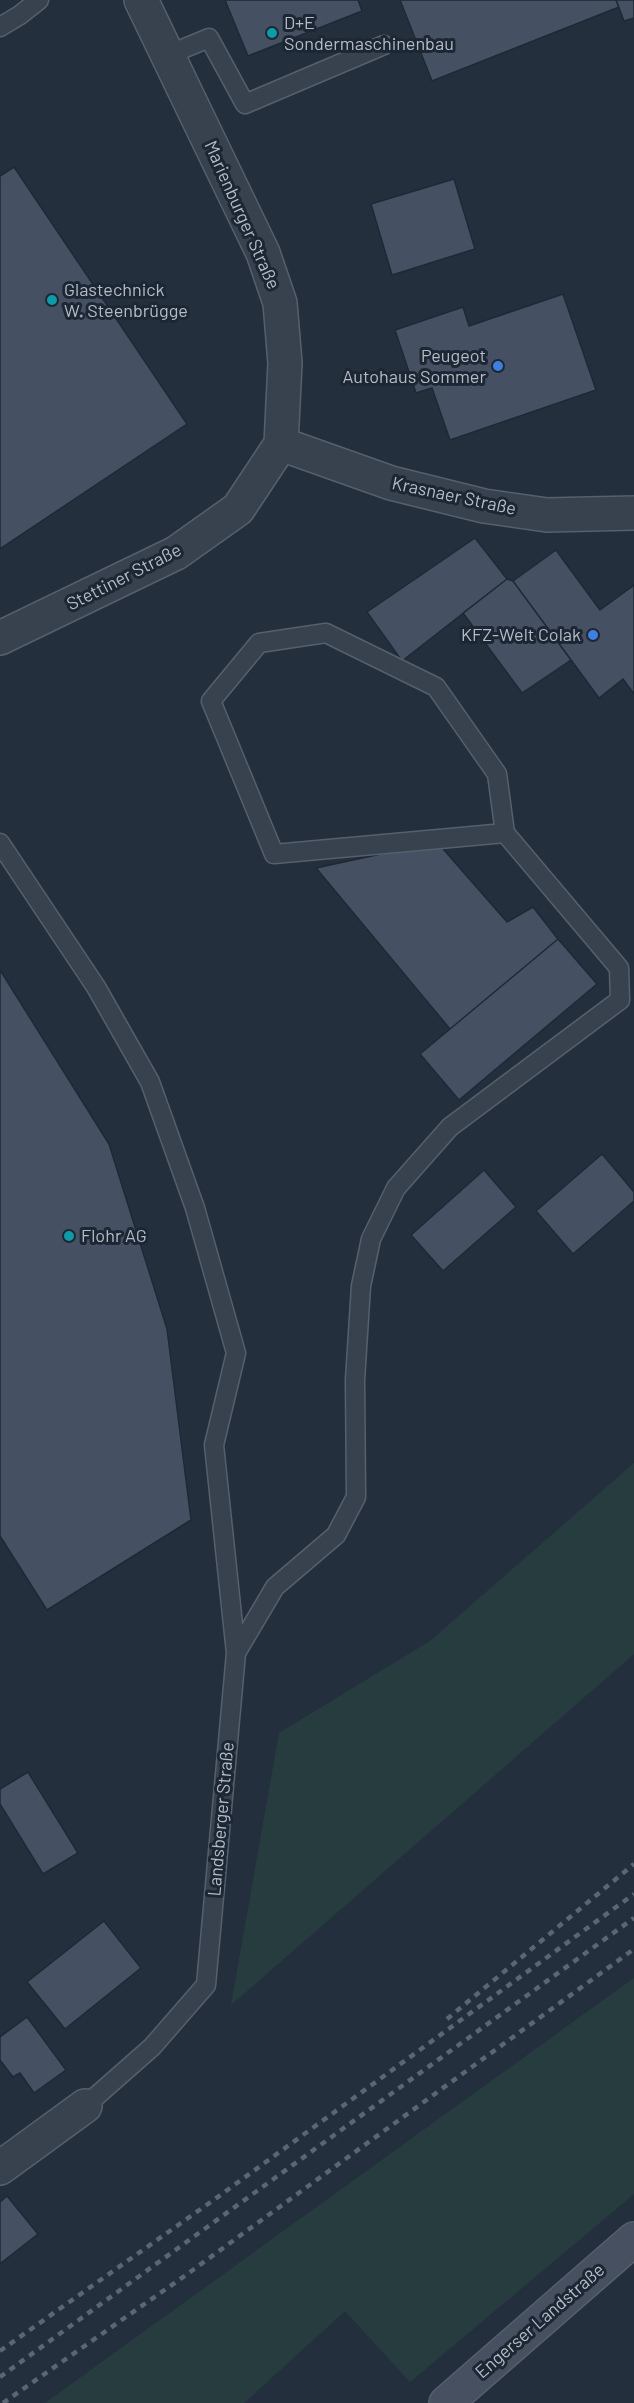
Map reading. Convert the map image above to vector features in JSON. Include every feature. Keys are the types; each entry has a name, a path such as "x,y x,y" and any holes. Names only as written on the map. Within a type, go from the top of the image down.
{"main road":[{"name":"Engerser Landstraße","path":"446,2403 634,2239"}],"street":[{"name":"Marienburger Straße","path":"141,0 263,253 280,303 285,363 281,444"},
{"name":"Krasnaer Straße","path":"281,444 391,483 484,506 547,515 634,513"},
{"name":"Stettiner Straße","path":"0,638 176,553 238,509 281,444"},
{"name":"Landsberger Straße","path":"0,2168 85,2106"}],"lane":[{"path":"0,27 39,0"},
{"path":"168,55 209,38 245,104 384,45"},
{"path":"326,633 436,687 497,774 505,833 274,854 211,701 259,643 326,633"},
{"name":"Landsberger Straße","path":"85,2106 152,2047 206,1985 236,1653 275,1587 336,1534 356,1497 355,1380 361,1286 371,1239 396,1188 450,1127 620,1000 619,968 505,833"},
{"path":"0,843 96,987 150,1082 195,1208 236,1353 214,1445 236,1653"}],"green space":[{"path":"634,1463 634,1654 231,2005 279,1733 430,1641"},
{"path":"634,1978 634,2194 410,2382 345,2311 244,2403 45,2403"}],"building":[{"name":"D+E Sondermaschinenbau","path":"225,0 358,0 362,11 248,56"},
{"path":"400,0 616,0 619,7 432,81"},
{"path":"616,0 634,0 634,18 624,21"},
{"name":"Glastechnick W. Steenbrügge","path":"14,167 187,424 0,549 0,176"},
{"path":"454,179 475,249 392,275 371,204"},
{"name":"Peugeot Autohaus Sommer","path":"563,294 596,390 450,440 432,388 416,393 395,330 463,307 469,326"},
{"path":"475,538 507,579 402,661 367,612"},
{"name":"KFZ-Welt Colak","path":"556,550 600,610 634,585 634,694 623,679 599,698 513,581"},
{"path":"507,579 513,581 571,660 522,693 463,613"},
{"path":"437,842 507,922 533,907 558,939 450,1029 316,868"},
{"path":"558,939 597,984 459,1100 420,1054"},
{"name":"Flohr AG","path":"0,970 109,1144 167,1329 191,1520 47,1610 0,1536"},
{"path":"602,1154 634,1192 634,1201 573,1254 536,1211"},
{"path":"484,1170 516,1207 443,1271 411,1235"},
{"path":"28,1772 78,1853 43,1874 0,1804 0,1789"},
{"path":"104,1921 141,1968 65,2029 27,1982"},
{"path":"27,2017 66,2070 34,2093 20,2073 13,2077 0,2060 0,2037"},
{"path":"7,2196 38,2234 0,2264 0,2202"}],"railway":[{"path":"447,2019 634,1864"},
{"path":"0,2351 215,2199 634,1894"},
{"path":"0,2377 634,1918"},
{"path":"3,2403 186,2275 634,1949"}],"place":[{"name":"D+E Sondermaschinenbau","path":"272,33"},
{"name":"Glastechnick W. Steenbrügge","path":"52,300"},
{"name":"Peugeot Autohaus Sommer","path":"498,366"},
{"name":"KFZ-Welt Colak","path":"593,635"},
{"name":"Flohr AG","path":"69,1236"}]}
